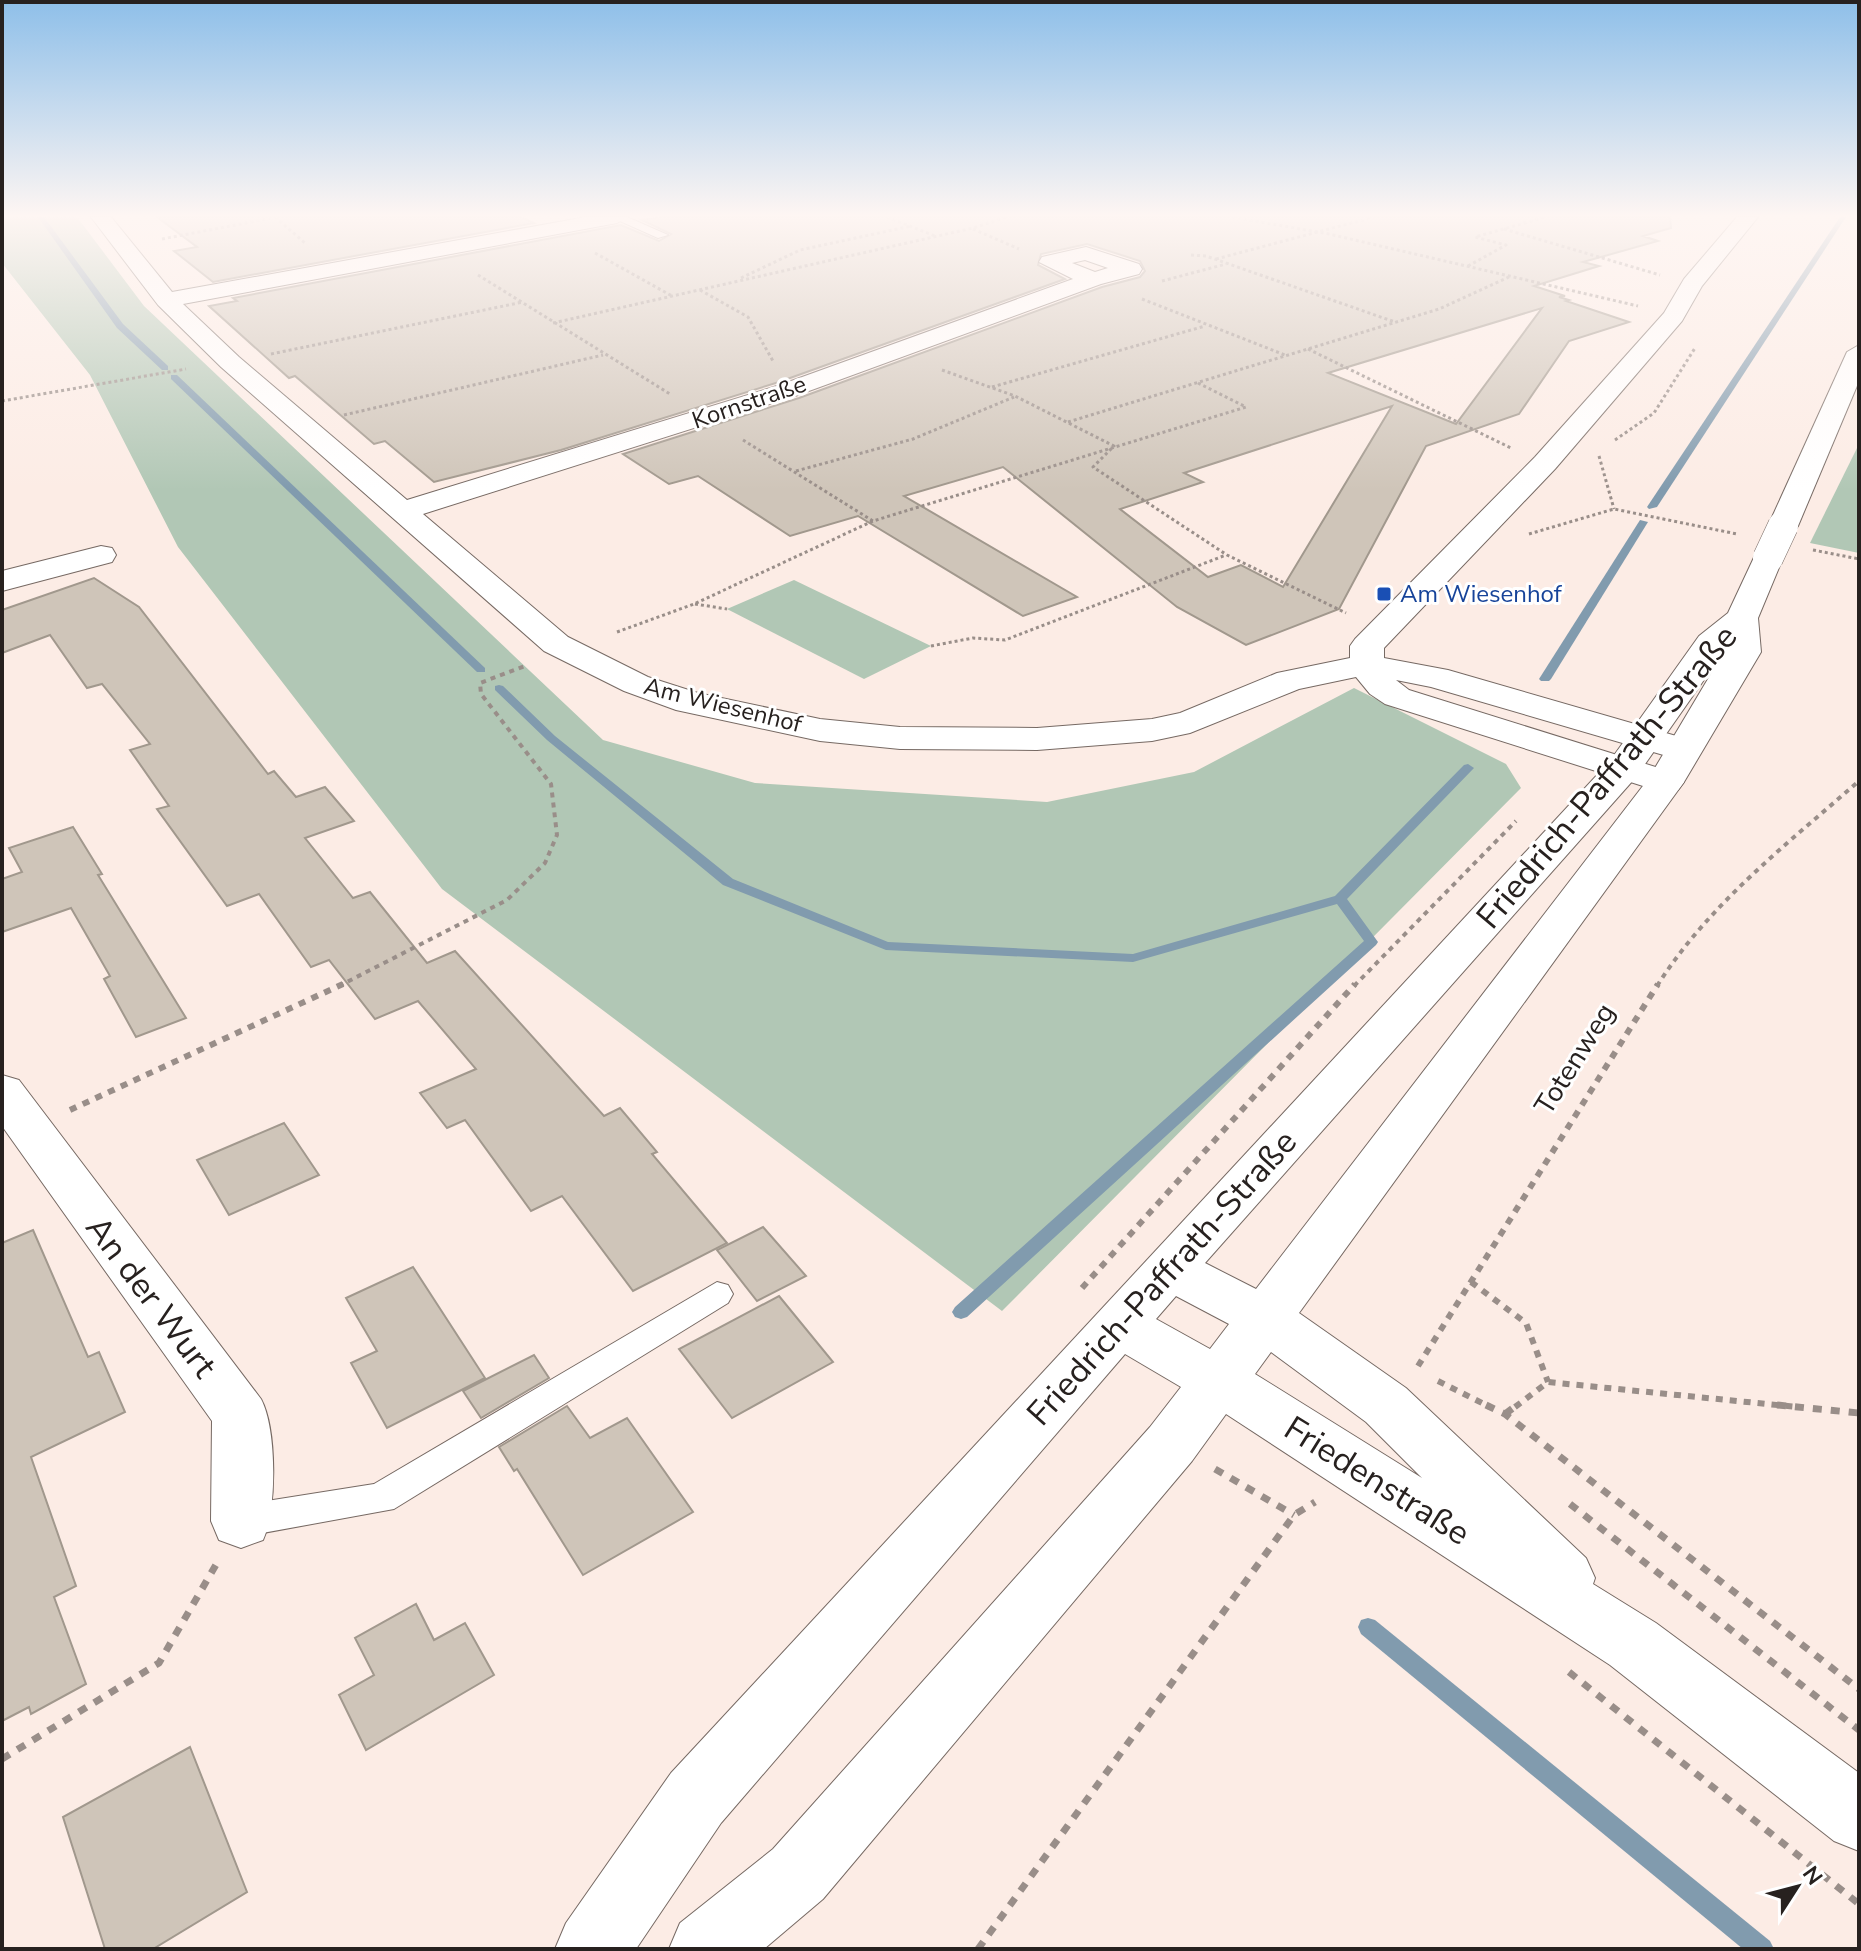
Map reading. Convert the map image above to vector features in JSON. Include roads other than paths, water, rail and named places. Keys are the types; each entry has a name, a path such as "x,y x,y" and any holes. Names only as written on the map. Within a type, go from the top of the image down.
{"street":[{"name":"Am Wiesenhof","path":"174,308 301,425 568,651 636,684 745,717 833,731 969,740 1152,730 1217,713 1289,680 1366,665"},
{"name":"Kornstraße","path":"401,511 707,418 1013,308"},
{"path":"1654,760 1421,707 1381,688 1371,679 1366,665 1367,646 1382,627 1422,591 1545,463 1678,308"},
{"name":"Friedrich-Paffrath-Straße","path":"706,1949 798,1874 1171,1444 1265,1318 1654,760 1711,643 1742,618 1858,360"},
{"path":"2,581 47,566 101,555"},
{"name":"Friedrich-Paffrath-Straße","path":"592,1949 696,1798 1118,1324 1654,760"},
{"name":"An der Wurt","path":"15,1110 241,1416 241,1521"},
{"name":"Friedenstraße","path":"1169,1268 1265,1318 1386,1405 1633,1644"},
{"name":"Friedenstraße","path":"1118,1324 1218,1380 1633,1644 1859,1816"}],"lane":[{"path":"241,1521 381,1498 717,1294"}],"waterway":[{"path":"107,308 120,326 165,368"},
{"path":"1652,507 1783,308"},
{"path":"174,377 481,670"},
{"path":"1545,679 1643,522"},
{"path":"499,688 551,738 728,882 886,946 1133,958 1340,899"},
{"path":"1340,899 1468,768"},
{"path":"961,1312 1371,942 1340,899"},
{"path":"1368,1627 1762,1949"}],"place":[{"name":"Am Wiesenhof","path":"1384,594"}]}
